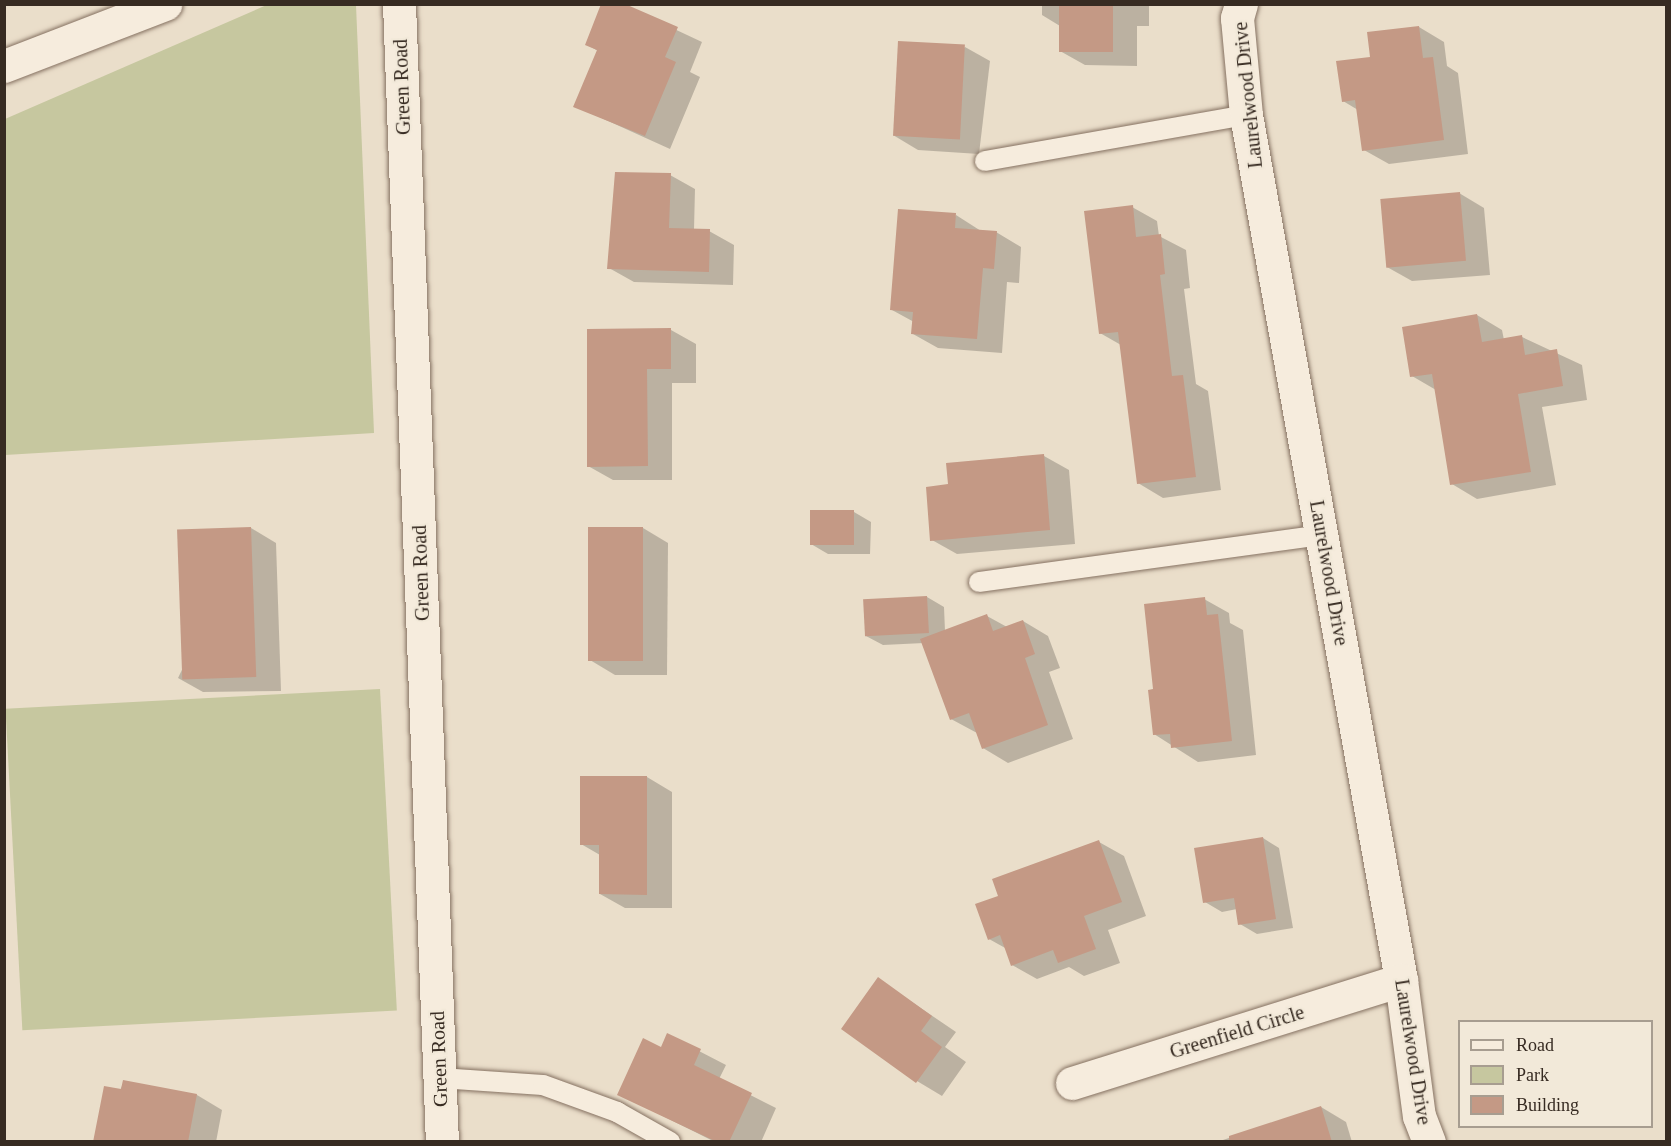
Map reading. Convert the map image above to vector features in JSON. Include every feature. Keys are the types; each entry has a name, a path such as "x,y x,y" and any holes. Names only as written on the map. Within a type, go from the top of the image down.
{"street":[{"path":"4,66 165,4"},
{"name":"Green Road","path":"399,4 442,1142"},
{"name":"Laurelwood Drive","path":"1241,4 1237,18 1246,115 1401,980 1419,1116 1429,1142"},
{"name":"Greenfield Circle","path":"1072,1083 1401,980"}],"lane":[{"path":"985,161 1246,115"},
{"path":"979,582 1323,535"},
{"path":"440,1078 543,1085 617,1112 670,1142"}],"green space":[{"path":"269,4 356,5 374,433 5,455 5,119"},
{"path":"380,689 397,1011 22,1030 6,709"}],"building":[{"path":"601,4 625,4 678,27 665,57 676,62 645,136 573,107 597,50 585,45"},
{"path":"1059,4 1113,4 1113,52 1059,52"},
{"path":"1419,26 1423,58 1433,57 1444,140 1362,151 1355,100 1342,102 1336,61 1370,57 1367,32"},
{"path":"898,41 965,45 960,139 893,136"},
{"path":"615,172 671,173 669,228 710,229 709,272 607,269"},
{"path":"1460,192 1466,261 1386,268 1380,199"},
{"path":"1133,205 1136,237 1161,234 1165,274 1160,275 1172,376 1183,375 1196,477 1137,484 1118,332 1099,334 1084,211"},
{"path":"898,209 956,213 955,228 997,231 994,269 983,268 977,339 911,334 913,312 890,310"},
{"path":"1477,314 1482,342 1522,335 1525,355 1557,349 1563,386 1518,394 1531,472 1450,485 1432,374 1410,377 1402,327"},
{"path":"671,328 671,369 647,369 648,466 587,467 587,329"},
{"path":"1044,454 1050,530 930,541 926,487 948,484 946,463"},
{"path":"810,510 854,510 854,545 810,545"},
{"path":"251,527 256,677 182,679 177,530"},
{"path":"588,527 643,527 643,661 588,661"},
{"path":"927,596 929,633 865,636 863,599"},
{"path":"1205,597 1207,615 1218,614 1232,741 1171,748 1170,734 1153,735 1148,690 1153,689 1144,604"},
{"path":"987,614 993,631 1023,620 1035,654 1025,658 1048,725 982,749 969,713 950,720 920,639"},
{"path":"580,776 647,776 647,895 599,894 599,845 580,845"},
{"path":"1263,837 1276,919 1238,925 1234,898 1203,903 1194,848"},
{"path":"1099,840 1122,902 1084,916 1096,949 1058,963 1053,950 1011,966 1000,935 988,940 975,904 998,896 992,879"},
{"path":"878,977 932,1016 921,1031 942,1047 916,1083 841,1029"},
{"path":"667,1033 701,1049 694,1065 752,1093 729,1142 717,1142 617,1095 643,1038 661,1047"},
{"path":"123,1080 197,1094 188,1142 93,1142 104,1086 121,1089"},
{"path":"1321,1106 1332,1142 1229,1142 1229,1136"}]}
